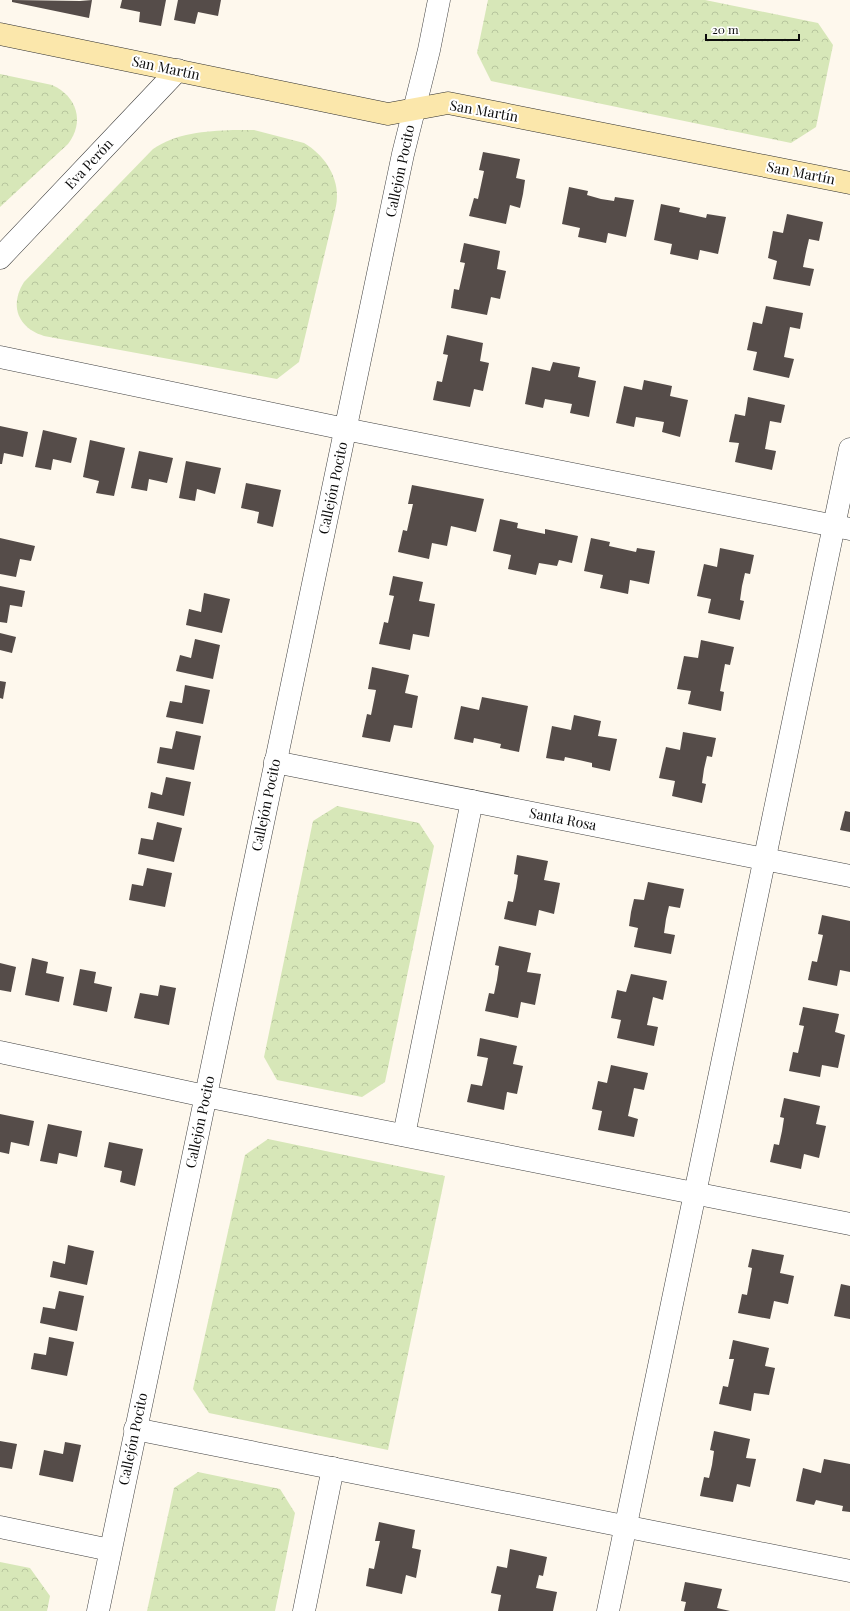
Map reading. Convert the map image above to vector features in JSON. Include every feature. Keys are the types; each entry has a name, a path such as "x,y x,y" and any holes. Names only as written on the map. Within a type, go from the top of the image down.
{"street":[{"name":"Callejón Pocito","path":"98,1611 345,429 439,0"},
{"name":"San Martín","path":"0,34 388,114 448,103 850,183"},
{"name":"Eva Perón","path":"0,258 178,70"},
{"path":"0,358 345,429 842,527"},
{"path":"608,1611 765,859 842,527 850,449"},
{"name":"Santa Rosa","path":"275,762 850,876"},
{"path":"404,1135 472,801"},
{"path":"0,1052 205,1096 850,1224"},
{"path":"135,1429 850,1571"},
{"path":"304,1611 332,1468"},
{"path":"0,1527 110,1550"}],"green space":[{"path":"488,0 705,0 818,23 833,45 816,127 791,143 491,81 477,53"},
{"path":"0,74 52,85 61,90 73,103 76,110 77,119 73,136 68,144 0,207"},
{"path":"254,130 304,143 312,148 325,162 334,178 337,196 336,206 299,362 277,379 44,336 28,328 22,322 17,308 17,299 24,282 153,149 171,139 181,136 201,132"},
{"path":"337,806 419,823 434,846 385,1082 362,1097 277,1080 264,1057 313,821"},
{"path":"268,1139 445,1176 388,1450 209,1413 193,1389 245,1155"},
{"path":"198,1472 280,1489 295,1513 275,1611 147,1611 174,1488"},
{"path":"0,1562 30,1568 50,1596 47,1611 0,1611"}],"building":[{"path":"12,0 92,0 89,18 12,2"},
{"path":"122,0 166,0 161,26 139,22 140,12 120,8"},
{"path":"178,0 221,0 218,16 198,12 195,24 174,20"},
{"path":"483,152 520,159 516,178 525,180 520,208 510,205 506,224 469,216 474,198 478,199 484,171 479,170"},
{"path":"569,187 588,191 587,195 601,199 614,201 615,197 634,200 626,237 608,233 606,243 578,237 580,228 562,224"},
{"path":"661,204 680,208 679,212 706,218 707,214 726,217 718,254 700,250 698,260 670,254 672,244 654,240"},
{"path":"787,214 823,222 819,241 809,239 806,252 803,267 814,269 810,286 773,279 777,261 768,258 773,231 783,233"},
{"path":"464,243 500,251 497,269 506,271 500,299 491,297 487,315 451,308 454,289 459,290 465,263 460,262"},
{"path":"766,306 803,313 800,329 790,327 784,357 794,359 789,378 753,370 757,352 747,350 753,322 762,324"},
{"path":"447,335 483,343 480,361 489,363 483,391 474,389 470,407 433,400 437,381 442,382 448,355 443,354"},
{"path":"553,362 580,367 578,377 596,381 589,417 570,413 572,404 545,399 543,408 525,404 532,367 550,371"},
{"path":"644,380 672,386 670,396 688,400 680,437 662,432 664,422 636,417 634,427 616,423 624,386 642,390"},
{"path":"748,397 785,405 781,423 770,421 765,449 776,451 772,470 735,462 739,443 729,442 735,414 745,416"},
{"path":"0,426 28,432 23,457 4,453 2,464 0,464"},
{"path":"43,430 77,438 71,463 53,459 51,470 35,467"},
{"path":"90,440 125,448 114,496 96,493 99,481 83,477"},
{"path":"139,451 173,458 167,483 149,479 147,491 131,488"},
{"path":"186,461 221,468 215,494 197,489 195,501 179,498"},
{"path":"246,483 281,490 273,527 257,523 259,512 241,508"},
{"path":"412,485 484,499 476,532 451,526 447,546 432,543 429,559 398,552 403,530 407,531 413,504 408,504"},
{"path":"500,519 518,523 517,528 545,534 545,529 578,536 572,563 559,560 557,566 539,563 536,575 508,569 511,555 493,551"},
{"path":"0,538 35,546 31,561 20,559 16,577 0,574"},
{"path":"591,538 610,542 609,546 636,552 637,548 655,551 649,584 630,580 628,594 600,588 603,575 584,571"},
{"path":"720,548 754,555 750,574 745,573 742,586 740,600 744,601 740,620 708,613 711,599 697,596 704,564 717,567"},
{"path":"393,576 423,582 419,601 435,604 429,637 413,634 410,650 379,644 384,622 388,623 394,596 389,595"},
{"path":"0,586 25,591 22,607 10,605 7,623 0,622"},
{"path":"204,593 230,599 222,633 186,625 189,609 201,612"},
{"path":"0,633 16,637 12,653 0,650"},
{"path":"195,639 220,645 213,679 176,671 180,655 191,658"},
{"path":"701,640 734,647 730,665 725,664 720,691 724,692 721,711 688,704 691,691 677,689 684,656 698,658"},
{"path":"372,667 409,675 405,693 418,696 412,728 394,725 390,742 362,737 367,714 371,715 376,690 368,689"},
{"path":"0,681 6,682 3,699 0,698"},
{"path":"185,685 210,690 203,724 166,717 170,701 182,703"},
{"path":"482,697 528,706 519,752 500,748 501,744 474,738 473,743 454,739 461,706 479,710"},
{"path":"574,715 601,721 598,736 617,739 610,771 592,767 592,763 565,757 564,761 546,758 552,726 571,730"},
{"path":"176,731 201,736 194,770 157,763 160,747 172,749"},
{"path":"683,732 716,738 712,757 707,756 704,769 702,783 706,784 702,803 672,796 675,781 659,778 666,747 680,750"},
{"path":"166,777 191,782 184,816 148,808 151,792 162,795"},
{"path":"845,811 850,812 850,832 840,830"},
{"path":"157,822 182,828 174,862 138,854 141,838 153,840"},
{"path":"517,855 548,861 544,880 560,883 554,914 539,910 536,926 504,919 508,901 513,902 516,888 518,875 514,874"},
{"path":"147,868 172,873 165,907 129,900 132,884 143,886"},
{"path":"648,882 684,889 680,908 669,906 666,919 664,933 675,935 671,954 634,947 638,928 629,926 631,912 634,899 644,900"},
{"path":"822,915 850,921 850,972 840,970 837,986 808,980 812,961 817,962 823,935 818,934"},
{"path":"499,946 531,953 527,972 541,974 535,1005 521,1002 518,1018 485,1011 489,993 494,994 499,966 495,965"},
{"path":"32,958 48,962 46,973 64,977 59,1002 25,995"},
{"path":"0,963 16,967 11,992 0,990"},
{"path":"80,969 96,972 94,983 112,987 107,1012 73,1005"},
{"path":"631,974 667,981 663,1000 653,997 647,1025 658,1027 654,1046 617,1038 621,1020 611,1018 617,990 626,992"},
{"path":"160,985 176,988 169,1025 134,1018 140,993 158,996"},
{"path":"803,1007 839,1014 835,1032 845,1035 838,1068 822,1065 820,1077 789,1071 793,1052 798,1053 804,1026 799,1025"},
{"path":"480,1038 517,1046 513,1064 523,1066 517,1094 507,1092 504,1110 467,1102 471,1084 482,1086 485,1073 488,1058 477,1056"},
{"path":"611,1065 648,1073 644,1090 634,1088 628,1116 638,1119 634,1137 598,1130 602,1111 592,1109 598,1081 607,1083"},
{"path":"784,1098 820,1106 816,1124 826,1126 819,1158 804,1154 801,1169 770,1162 774,1144 779,1145 784,1118 780,1117"},
{"path":"0,1114 34,1121 29,1146 11,1142 9,1154 0,1152"},
{"path":"48,1124 82,1131 77,1157 59,1153 57,1164 40,1161"},
{"path":"109,1142 143,1149 135,1186 120,1182 122,1171 104,1167"},
{"path":"68,1245 94,1251 87,1285 50,1277 53,1261 65,1264"},
{"path":"752,1249 784,1255 780,1273 794,1276 788,1304 774,1301 770,1319 738,1313 742,1294 747,1295 752,1268 748,1267"},
{"path":"841,1284 850,1286 850,1319 834,1316"},
{"path":"59,1291 84,1296 77,1331 40,1323 43,1307 55,1309"},
{"path":"49,1337 74,1342 67,1376 31,1369 34,1353 46,1355"},
{"path":"733,1340 769,1348 765,1366 775,1368 769,1395 754,1393 751,1411 719,1404 723,1386 728,1387 734,1359 729,1359"},
{"path":"714,1431 750,1439 746,1458 756,1459 750,1487 737,1484 733,1502 700,1496 704,1477 709,1478 712,1465 714,1451 710,1450"},
{"path":"0,1441 17,1444 12,1469 0,1467"},
{"path":"65,1442 81,1445 73,1482 39,1475 44,1450 63,1454"},
{"path":"824,1459 850,1464 850,1512 842,1511 843,1506 816,1500 814,1505 796,1501 803,1468 821,1473"},
{"path":"379,1522 415,1530 412,1548 421,1550 416,1578 406,1575 402,1594 366,1586 369,1568 374,1569 380,1541 375,1541"},
{"path":"510,1549 547,1557 543,1576 539,1575 536,1588 557,1592 553,1611 498,1611 501,1595 491,1593 497,1566 507,1568"},
{"path":"685,1582 722,1589 717,1608 730,1611 684,1611 686,1602 681,1601"}]}
